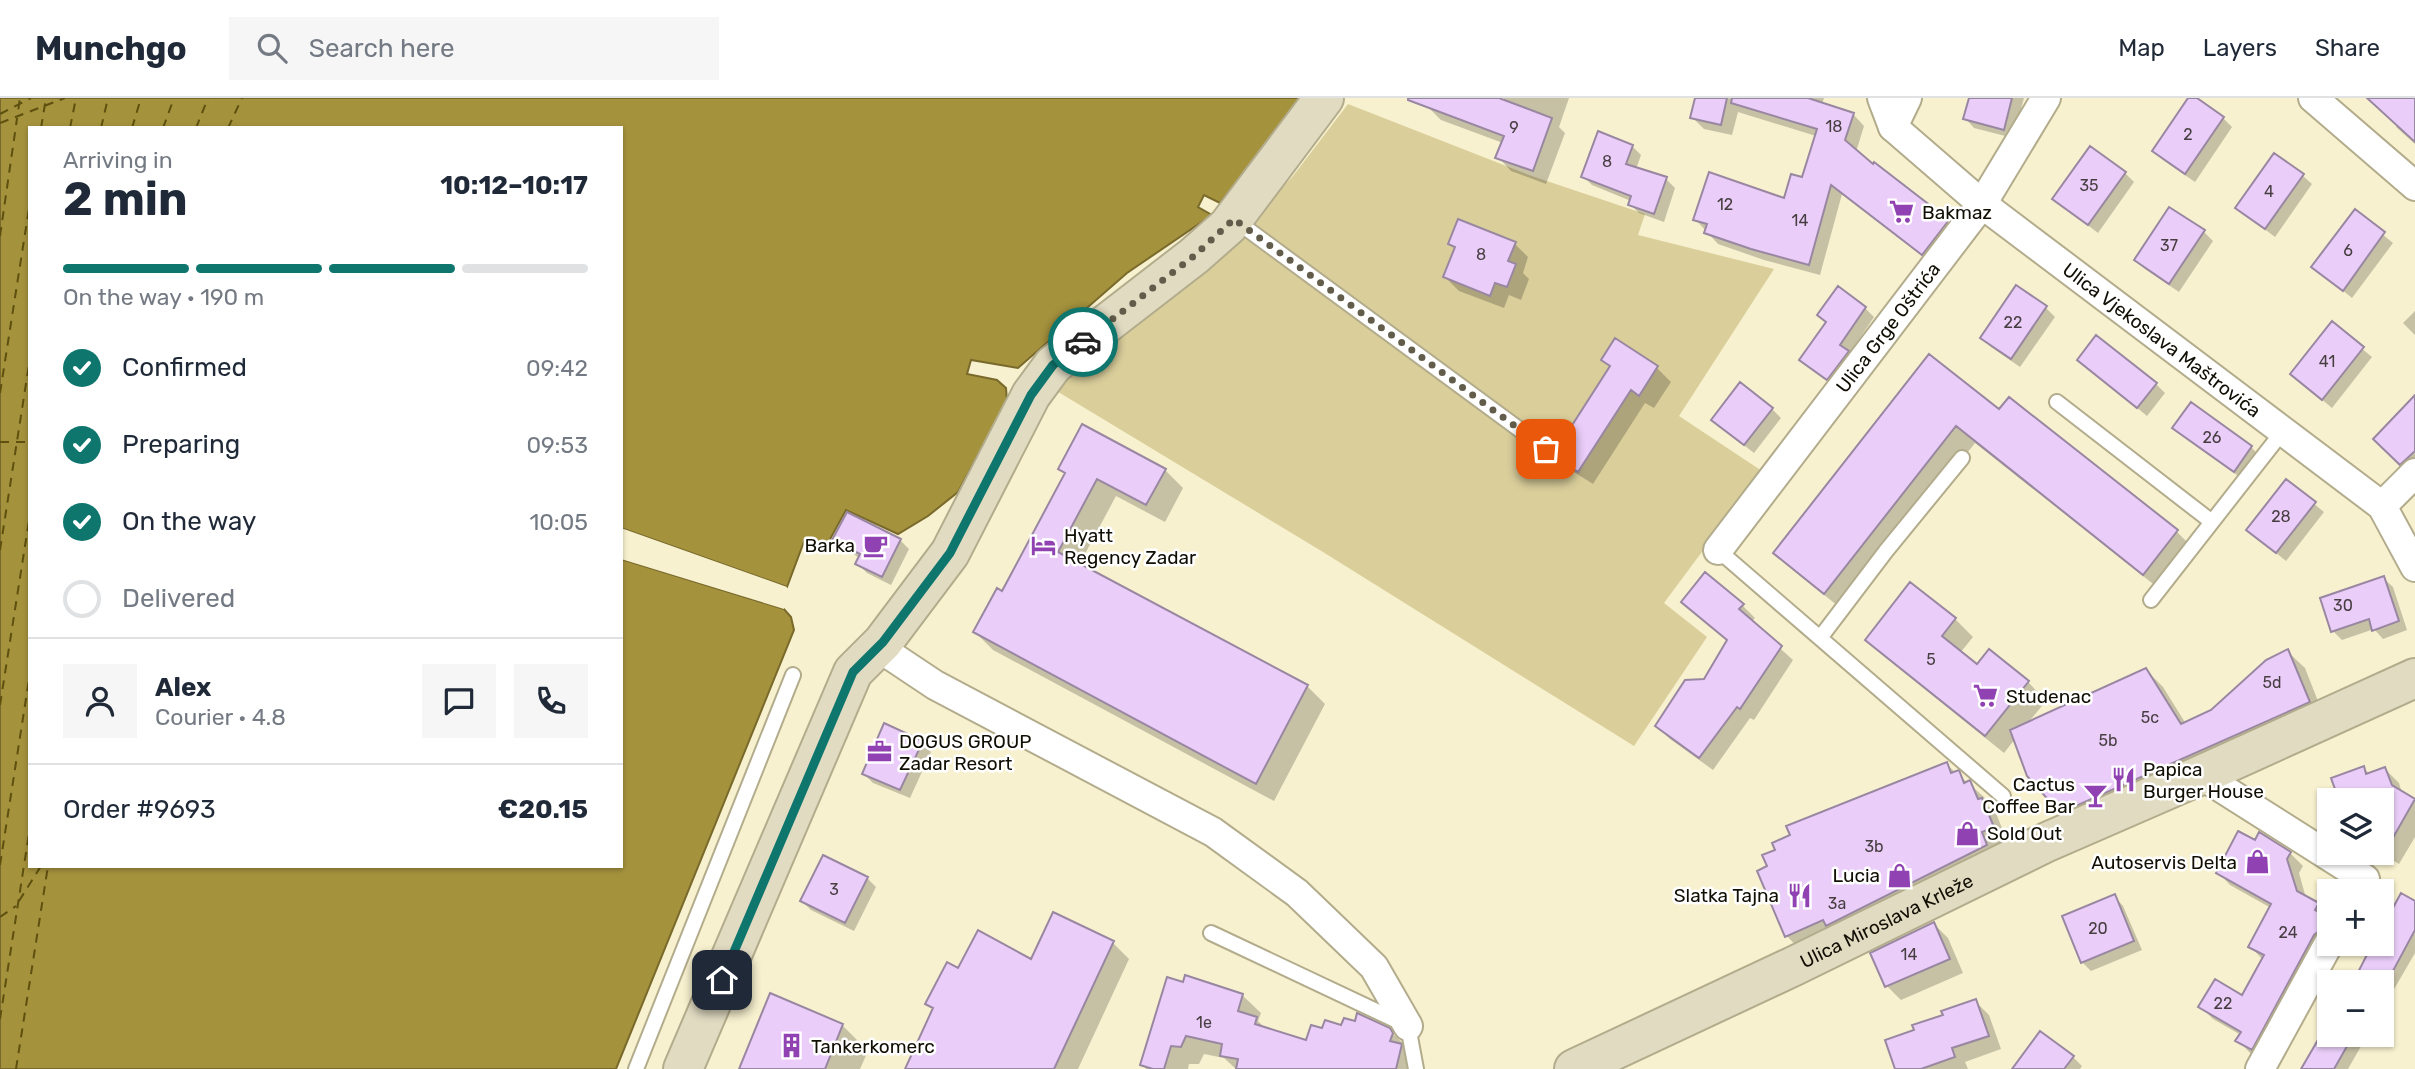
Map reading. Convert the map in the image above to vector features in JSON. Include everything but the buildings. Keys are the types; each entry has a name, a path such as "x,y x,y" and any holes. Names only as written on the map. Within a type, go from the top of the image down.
{"street":[{"path":"683,1069 853,672 906,615 950,553 1031,395 1053,365 1194,256 1234,219 1324,98"},
{"name":"Ulica Vjekoslava Maštrovića","path":"1882,98 1893,127 1982,204 2382,506 2415,567"},
{"path":"1893,127 1907,98"},
{"name":"Ulica Grge Oštrića","path":"1718,550 1982,204 2046,98"},
{"path":"2314,98 2415,186"},
{"path":"2382,506 2415,473"},
{"path":"878,647 935,685 1213,832 1297,893 1374,967 1408,1026"},
{"name":"Ulica Miroslava Krleže","path":"1574,1069 1794,966 2047,842 2415,678"},
{"path":"2201,775 2365,879"},
{"path":"2260,1069 2322,956"}],"lane":[{"path":"1234,219 1546,449"},
{"path":"2057,402 2213,522"},
{"path":"2151,600 2283,431"},
{"path":"1820,638 1962,458"},
{"path":"1718,550 2003,796"},
{"path":"636,1069 793,675"},
{"path":"1211,933 1408,1026 1416,1069"}],"shaded area":[{"path":"0,98 1306,98 1220,203 1204,195 1198,207 1212,215 1127,273 1018,368 971,360 967,374 997,380 1006,388 1007,401 958,492 928,516 898,534 846,510 828,543 805,539 787,587 623,529 623,126 28,126 28,868 623,868 623,560 784,609 791,617 794,630 616,1069 0,1069"},
{"path":"1348,104 1529,175 1645,214 1638,235 1774,269 1679,416 1762,471 1664,603 1707,637 1634,746 1323,552 1050,387 1241,232 1293,176"}],"pier":[{"path":"623,529 787,587 786,590 623,532"},
{"path":"623,555 784,606 784,609 623,560"}],"ferry route":[{"path":"0,236 20,98"},
{"path":"0,114 31,98"},
{"path":"41,126 46,98"},
{"path":"0,123 65,98"},
{"path":"70,126 76,98"},
{"path":"101,126 108,98"},
{"path":"133,126 141,98"},
{"path":"164,126 174,98"},
{"path":"197,126 208,98"},
{"path":"229,126 242,98"},
{"path":"0,393 28,215"},
{"path":"0,550 28,371"},
{"path":"0,442 28,442"},
{"path":"0,705 28,527"},
{"path":"0,865 28,686"},
{"path":"0,1019 28,840"},
{"path":"19,901 40,868"},
{"path":"16,1069 48,868"},
{"path":"0,917 16,906"}],"way so far":[{"path":"1083,342 1194,256 1234,219 1546,449"}],"place":[{"name":"Bakmaz","path":"1902,212"},
{"name":"Barka","path":"875,545"},
{"name":"Hyatt Regency Zadar","path":"1044,546"},
{"name":"Studenac","path":"1986,696"},
{"name":"DOGUS GROUP Zadar Resort","path":"879,752"},
{"name":"Papica Burger House","path":"2123,780"},
{"name":"Cactus Coffee Bar","path":"2095,795"},
{"name":"Sold Out","path":"1967,833"},
{"name":"Autoservis Delta","path":"2257,862"},
{"name":"Lucia","path":"1900,875"},
{"name":"Slatka Tajna","path":"1799,895"},
{"name":"Tankerkomerc","path":"791,1046"}],"route":[{"path":"722,980 853,672 906,615 950,553 1031,395 1053,365 1083,342"}]}
